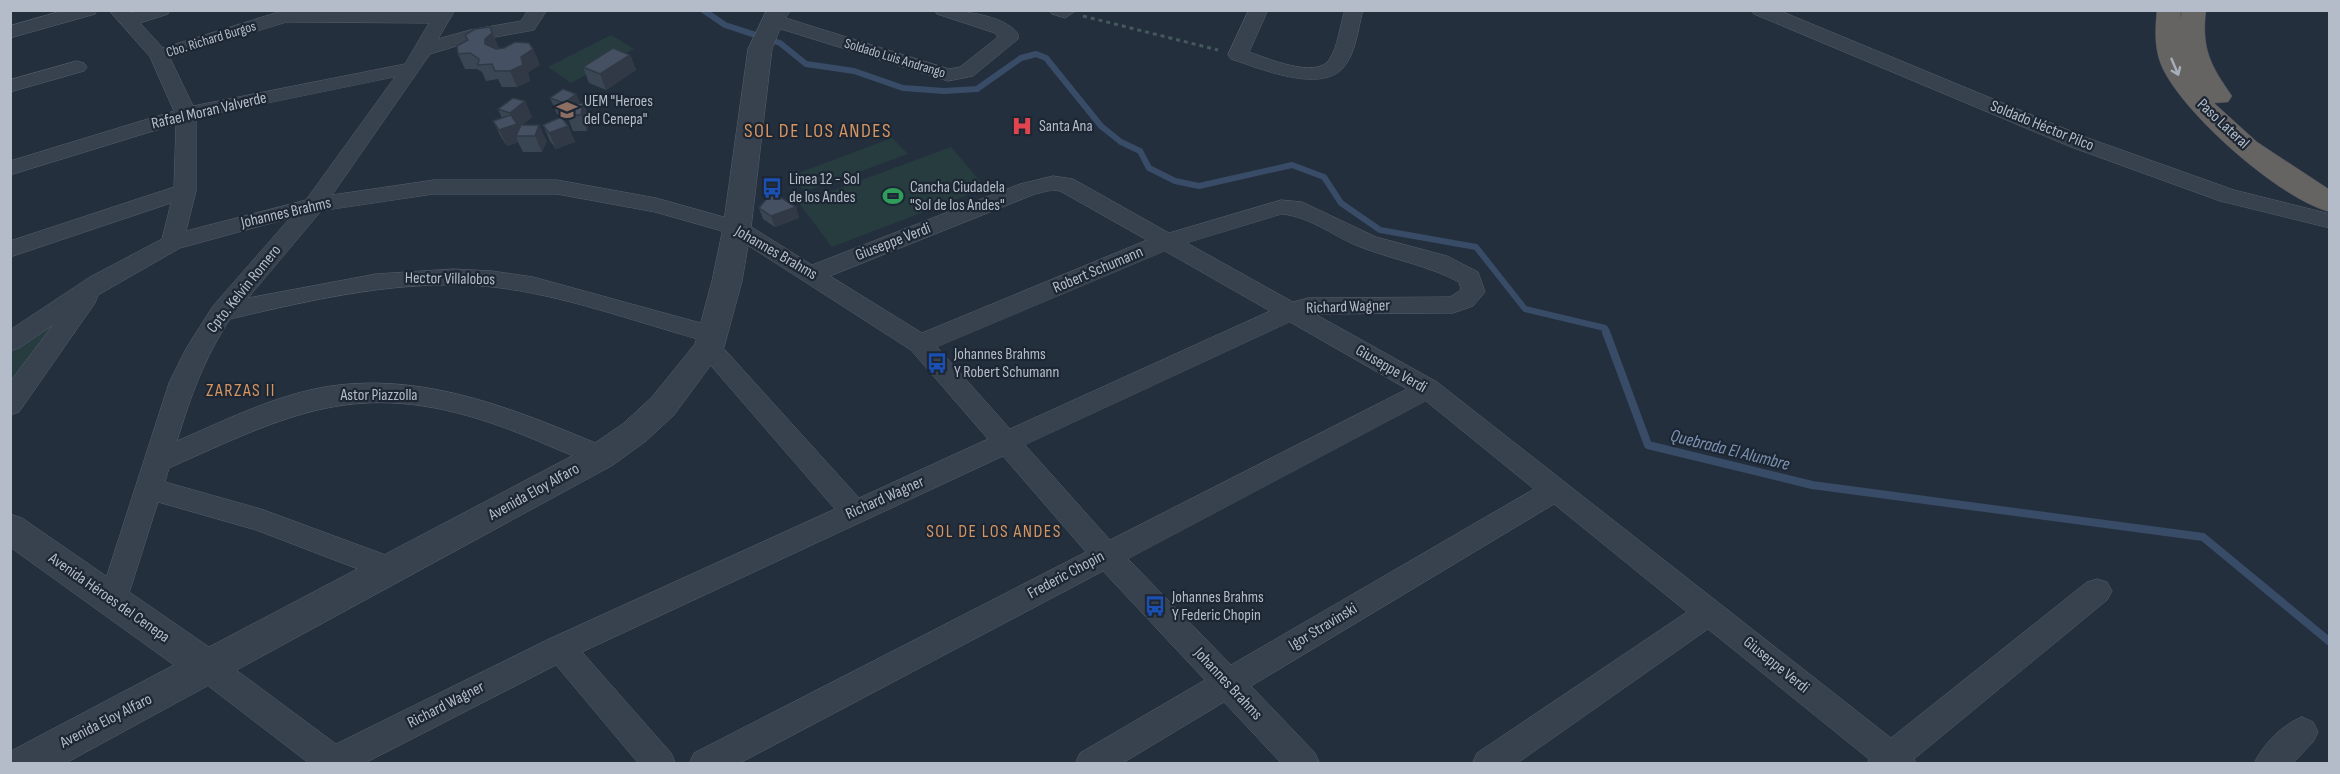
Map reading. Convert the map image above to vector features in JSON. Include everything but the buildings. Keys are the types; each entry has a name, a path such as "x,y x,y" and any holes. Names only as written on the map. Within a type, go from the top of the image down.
{"highway":[{"name":"Paso Lateral","path":"2169,10 2165,36 2171,58 2181,81 2198,102 2217,122 2254,153 2288,178 2330,203"},
{"path":"2194,10 2189,38 2201,71 2216,92 2268,144 2330,185"}],"street":[{"path":"10,32 88,10"},
{"path":"124,15 161,10"},
{"name":"Rafael Moran Valverde","path":"10,168 186,114 417,59 470,36 527,26 538,10"},
{"name":"Soldado Luis Andrango","path":"770,27 948,75 966,72 1008,39 1008,34 1002,29 944,10"},
{"path":"1259,10 1238,55 1310,75 1325,73 1336,65 1354,10"},
{"name":"Soldado Héctor Pilco","path":"1761,10 2078,142 2228,196 2330,221"},
{"name":"Cbo. Richard Burgos","path":"159,55 288,13 444,14"},
{"name":"Cpto. Kelvin Romero","path":"113,603 151,489 182,383 199,347 222,312 314,205 417,59 444,14"},
{"path":"124,15 159,55 186,114 185,191 172,243"},
{"name":"Avenida Eloy Alfaro","path":"25,764 209,668 601,456 635,432 663,406 710,340 727,281 770,27"},
{"path":"10,86 77,67"},
{"name":"Giuseppe Verdi","path":"812,274 1015,194 1053,183 1065,184 1428,389 1710,612 1892,761"},
{"name":"Johannes Brahms","path":"10,342 98,282 172,243 314,205 434,187 557,187 656,205 737,228 920,344 1105,554 1304,764"},
{"path":"10,249 185,191"},
{"name":"Robert Schumann","path":"920,344 1167,241 1281,207 1302,209 1368,242 1456,269 1470,278 1473,292 1466,300 1453,305"},
{"name":"Hector Villalobos","path":"222,312 336,286 386,279 479,277 543,288 710,340"},
{"path":"10,405 22,385 98,282"},
{"name":"Richard Wagner","path":"336,762 560,648 1289,312 1308,306 1453,305"},
{"path":"710,340 855,512"},
{"name":"Frederic Chopin","path":"705,764 1105,554 1428,389"},
{"name":"Astor Piazzolla","path":"159,461 296,406 329,396 385,392 433,396 475,407 519,422 601,456"},
{"path":"151,489 261,520 392,570"},
{"name":"Igor Stravinski","path":"1091,764 1556,490"},
{"name":"Avenida Héroes del Cenepa","path":"10,528 113,603 209,668"},
{"path":"1892,761 2097,591"},
{"path":"1488,764 1710,612"},
{"path":"560,648 660,764"},
{"path":"209,668 336,762"},
{"path":"2270,764 2302,732"}],"path":[{"path":"1062,11 1159,33 1238,55"}],"green space":[{"path":"611,35 634,49 571,83 548,67"},
{"path":"892,138 908,154 804,192 793,175"},
{"name":"Cancha Ciudadela \"Sol de los Andes\"","path":"951,147 986,188 832,247 799,203"},
{"path":"59,315 60,318 11,385 11,351"}],"waterway":[{"name":"Quebrada El Alumbre","path":"703,10 725,25 780,43 806,64 854,71 903,88 944,91 977,89 1021,58 1036,54 1046,58 1101,126 1121,142 1140,151 1149,168 1175,181 1199,186 1292,165 1324,177 1341,203 1380,230 1476,247 1525,309 1605,328 1607,333"},
{"name":"Quebrada El Alumbre","path":"1606,332 1648,445 1812,485 2203,537 2330,642"}],"place":[{"name":"UEM \"Heroes del Cenepa\"","path":"567,110"},
{"name":"Santa Ana","path":"1022,126"},
{"name":"Linea 12 - Sol de los Andes","path":"772,188"},
{"name":"Cancha Ciudadela \"Sol de los Andes\"","path":"893,196"},
{"name":"Johannes Brahms Y Robert Schumann","path":"937,363"},
{"name":"Johannes Brahms Y Federic Chopin","path":"1155,606"}],"district":[{"name":"SOL DE LOS ANDES","path":"818,131"},
{"name":"ZARZAS II","path":"241,390"},
{"name":"SOL DE LOS ANDES","path":"994,531"}]}
